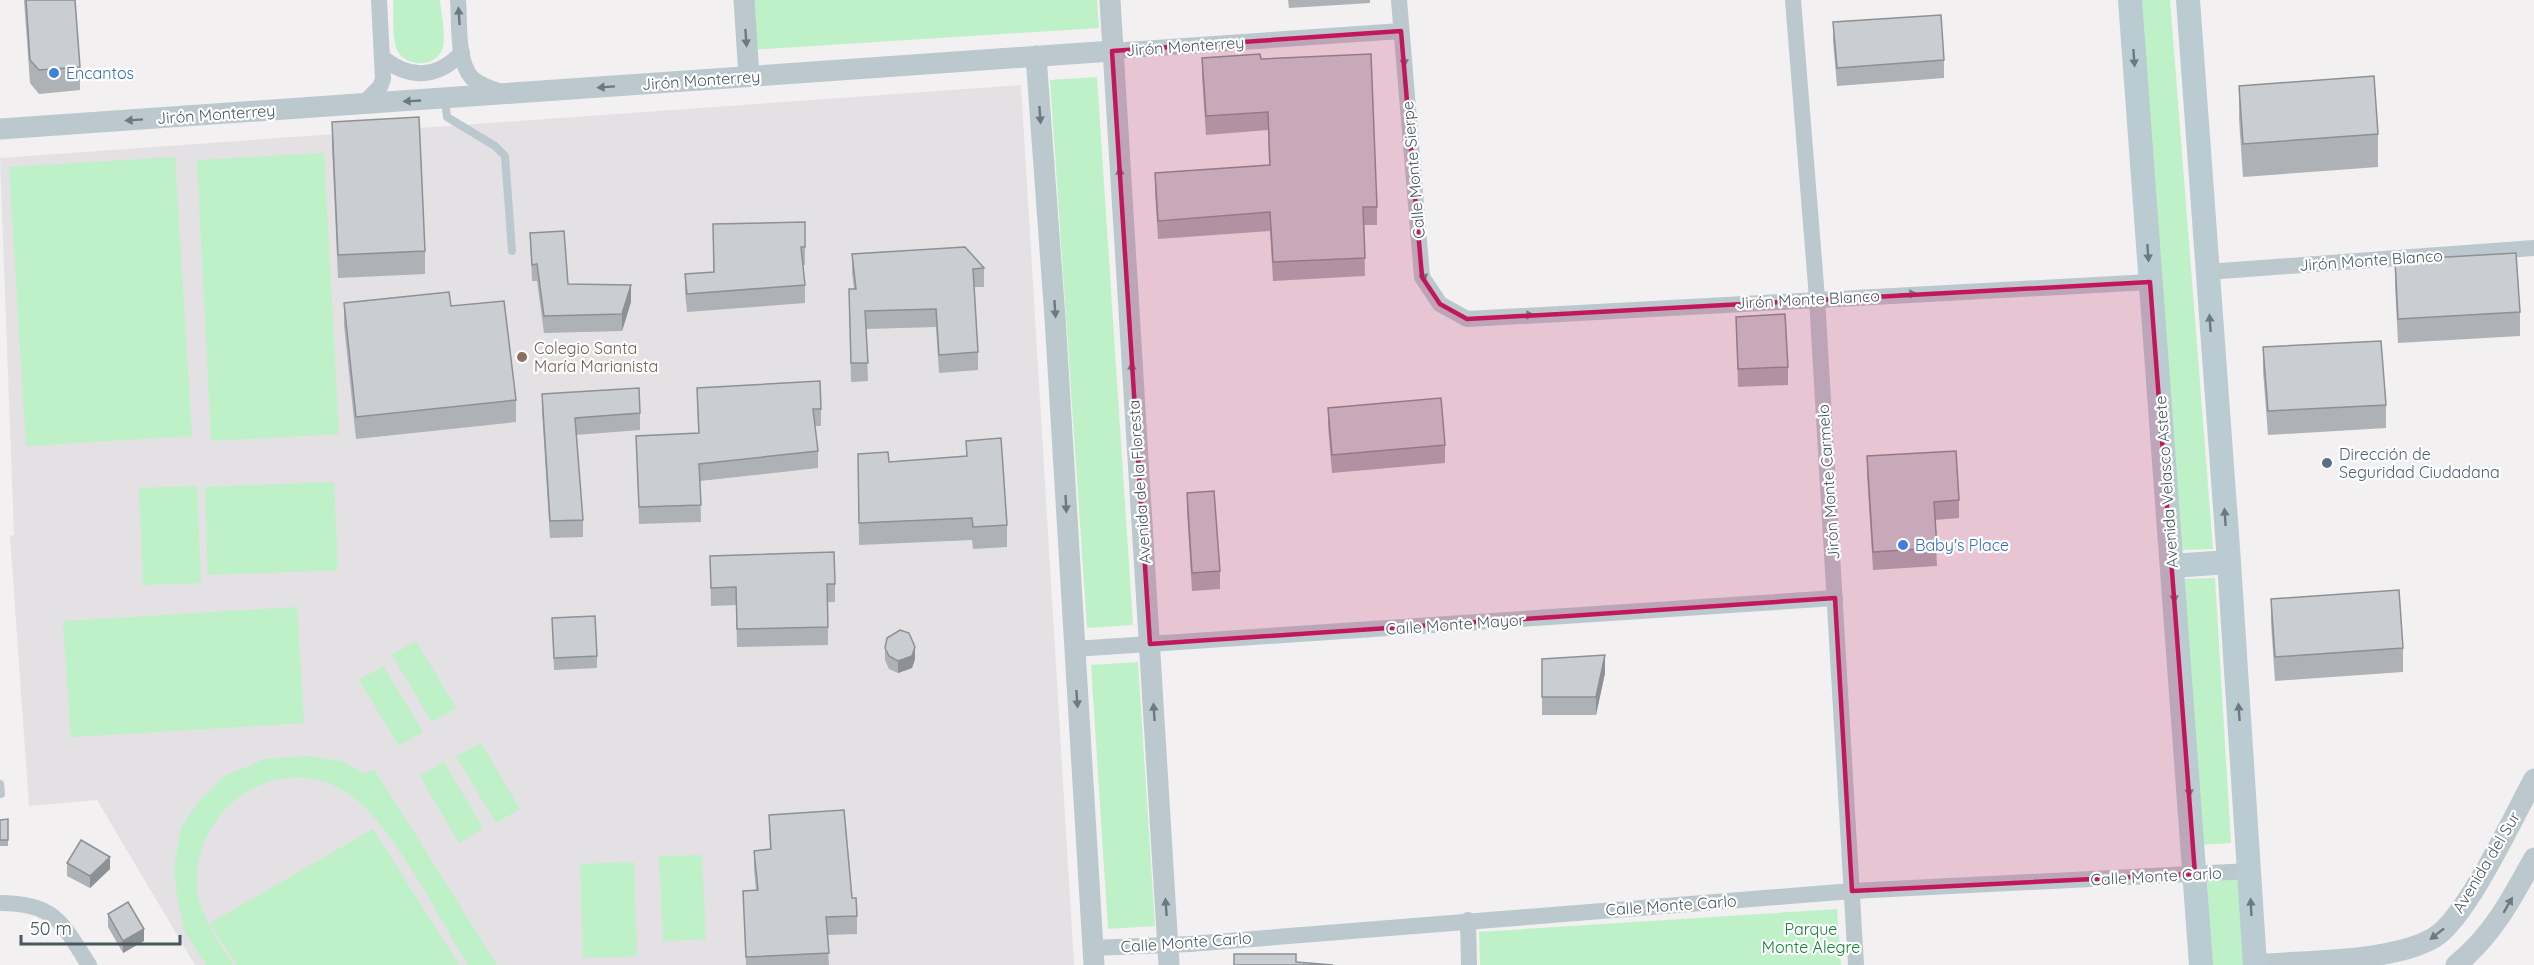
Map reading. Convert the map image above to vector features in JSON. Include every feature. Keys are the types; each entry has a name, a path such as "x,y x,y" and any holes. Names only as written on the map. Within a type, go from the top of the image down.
{"main road":[{"name":"Avenida Velasco Astete","path":"2130,0 2201,965"},
{"path":"2188,0 2229,562 2250,871 2254,965"},
{"path":"2172,566 2229,562"}],"street":[{"path":"363,104 380,87 383,58 379,0"},
{"path":"458,0 462,52 467,70 473,79 505,94"},
{"path":"744,0 748,76"},
{"name":"Avenida de la Floresta","path":"1110,0 1168,954"},
{"name":"Calle Monte Sierpe","path":"1399,0 1422,277 1440,304 1467,319"},
{"name":"Jirón Monte Carmelo","path":"1793,0 1817,298 1857,965"},
{"name":"Jirón Monterrey","path":"0,129 445,100 748,76 1401,31"},
{"path":"383,58 402,70 424,74 452,63 462,52"},
{"path":"1036,56 1055,318 1093,957"},
{"name":"Jirón Monte Blanco","path":"2207,272 2534,248"},
{"name":"Jirón Monte Blanco","path":"1467,319 1817,298 2150,282"},
{"name":"Calle Monte Mayor","path":"1074,649 1836,598"},
{"name":"Avenida del Sur","path":"2254,965 2382,954 2412,947 2436,937 2477,885 2534,779"},
{"path":"2456,965 2475,950 2498,923 2534,858"},
{"name":"Calle Monte Carlo","path":"1093,957 1168,954 1468,920 1852,891 2250,871"},
{"path":"0,903 21,903 40,908 62,923 89,965"},
{"path":"1468,920 1469,965"}],"lane":[{"path":"445,100 447,117 495,146 505,156 512,251"},
{"path":"0,784 1,794"}],"highlighted area":[{"path":"1401,31 1422,277 1440,304 1467,319 2150,282 2195,874 1852,891 1835,598 1150,644 1112,51"}],"shaded area":[{"name":"Colegio Santa María Marianista","path":"1021,85 1074,965 195,965 97,800 29,806 10,536 14,535 0,158"}],"green space":[{"path":"393,0 440,0 444,42 440,54 434,59 427,62 412,62 399,54 394,36"},
{"path":"748,0 1097,0 1099,28 750,50"},
{"path":"2138,0 2170,0 2213,549 2180,550"},
{"path":"1097,77 1133,625 1087,628 1050,80"},
{"path":"324,153 339,434 211,441 197,160"},
{"path":"175,157 192,436 26,446 9,167"},
{"path":"334,482 338,570 208,575 205,487"},
{"path":"197,486 201,583 143,585 139,488"},
{"path":"2215,578 2231,843 2199,845 2184,579"},
{"path":"297,607 304,723 71,737 63,621"},
{"path":"416,641 456,708 432,722 392,655"},
{"path":"1138,662 1155,926 1108,929 1091,665"},
{"path":"383,666 423,732 399,746 359,680"},
{"path":"481,743 520,809 496,823 456,756"},
{"path":"306,756 342,761 365,774 374,769 497,965 468,965 399,849 366,809 349,794 324,781 298,777 272,781 249,791 228,807 212,827 201,852 197,879 198,891 204,914 233,965 206,965 184,931 177,896 174,868 181,828 197,804 226,775 265,759"},
{"path":"444,762 483,828 459,843 420,776"},
{"path":"373,829 459,965 236,965 210,923"},
{"path":"702,855 706,939 663,941 659,856"},
{"path":"634,862 637,956 583,958 580,864"},
{"path":"2240,876 2244,965 2211,965 2207,878"},
{"name":"Parque Monte Alegre","path":"1837,909 1841,965 1480,965 1479,932"}],"building":[{"path":"26,0 75,0 80,67 39,70 30,60"},
{"path":"1941,15 1944,60 1837,68 1833,22"},
{"path":"1260,54 1261,59 1371,54 1377,207 1363,207 1365,258 1273,262 1270,212 1158,221 1155,173 1270,165 1268,112 1206,116 1202,58"},
{"path":"2374,76 2378,134 2243,144 2239,86"},
{"path":"419,117 425,251 338,255 332,122"},
{"path":"805,222 805,247 801,247 805,285 687,294 685,274 714,272 713,224"},
{"path":"564,231 568,284 631,285 622,314 544,316 537,264 532,265 530,233"},
{"path":"965,247 984,268 973,269 978,352 939,355 936,309 865,311 868,363 851,363 849,289 856,289 852,254"},
{"path":"2516,253 2520,312 2398,319 2395,260"},
{"path":"449,292 451,306 504,301 516,400 356,417 344,303"},
{"path":"1785,314 1788,367 1738,369 1736,317"},
{"path":"2381,341 2386,405 2268,411 2263,347"},
{"path":"820,381 821,409 813,409 818,451 699,464 701,505 639,507 636,436 699,433 697,388"},
{"path":"639,388 640,413 575,418 583,520 550,521 542,394"},
{"path":"1441,398 1445,445 1332,455 1328,408"},
{"path":"1001,438 1007,525 973,527 972,518 859,523 858,454 888,452 889,462 967,456 966,441"},
{"path":"1956,451 1959,500 1934,502 1937,548 1873,552 1867,456"},
{"path":"1214,491 1220,571 1192,573 1187,493"},
{"path":"834,552 835,584 827,584 828,627 737,629 736,587 711,588 710,556"},
{"path":"2399,590 2403,648 2275,657 2271,599"},
{"path":"595,616 597,656 554,658 552,618"},
{"path":"900,630 909,633 915,647 912,656 898,661 889,656 885,648 887,638"},
{"path":"1605,655 1596,697 1542,697 1542,659"},
{"path":"844,810 852,898 856,898 857,916 826,917 829,953 746,957 743,891 758,890 754,851 771,849 769,815"},
{"path":"8,819 8,840 0,840 0,820"},
{"path":"81,840 110,857 90,876 67,863"},
{"path":"128,902 144,929 123,941 108,914"},
{"path":"1234,954 1296,954 1296,962 1333,965 1234,965"}],"place":[{"name":"Encantos","path":"54,73"},
{"name":"Colegio Santa María Marianista","path":"522,357"},
{"name":"Dirección de Seguridad Ciudadana","path":"2327,463"},
{"name":"Baby's Place","path":"1903,545"}]}
